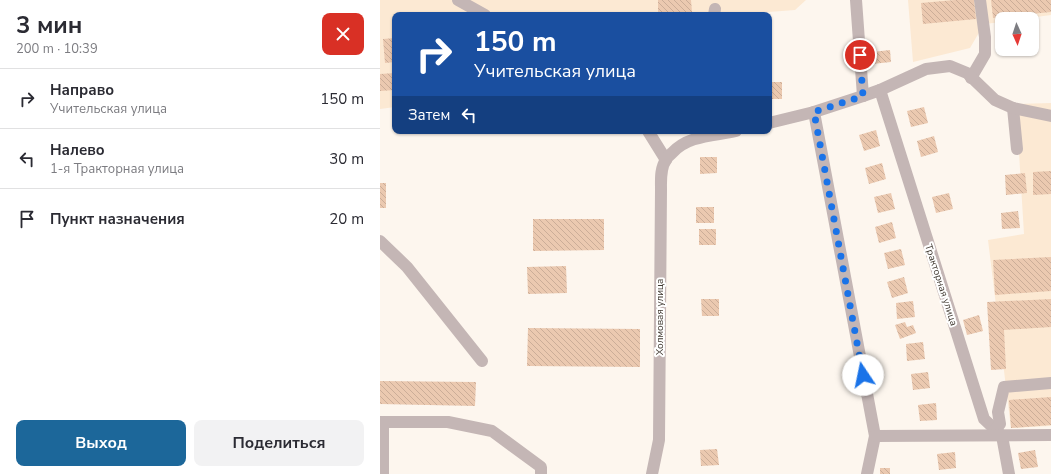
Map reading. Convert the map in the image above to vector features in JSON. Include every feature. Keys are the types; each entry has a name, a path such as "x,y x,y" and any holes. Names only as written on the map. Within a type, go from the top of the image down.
{"street":[{"path":"458,0 480,12"},
{"path":"856,0 863,96"},
{"path":"971,78 985,54 985,37 980,0"},
{"path":"772,122 814,112 863,96 926,69 950,66 967,73 995,100 1013,108 1051,116"},
{"name":"Тракторная улица","path":"880,90 984,419 999,433"},
{"path":"1013,108 1017,149"},
{"path":"814,112 875,436 867,474"},
{"path":"650,134 666,160 676,148 704,134"},
{"name":"Холмовая улица","path":"652,474 659,440 660,190 662,171 666,160"},
{"path":"380,241 407,267 482,362"},
{"path":"1009,474 999,433 1000,424 998,412 1004,387 1051,383"},
{"path":"383,474 381,427 448,422 492,431 541,468 541,474"},
{"path":"875,436 999,433 1051,435"}],"shaded area":[{"path":"380,0 806,0 795,10 769,12 392,12 392,107 380,109"},
{"path":"908,0 1051,0 1051,15 1039,17 1039,12 995,12 995,23 984,24 970,48 913,62"},
{"path":"1051,103 1051,426 1011,428 988,240 1024,234 1016,104"}],"building":[{"path":"658,0 691,0 692,12 658,12"},
{"path":"974,0 976,19 923,24 921,3"},
{"path":"991,0 1051,0 1051,12 1039,13 1039,12 995,12 995,18 993,18"},
{"path":"392,38 392,62 385,63 383,39"},
{"path":"890,50 891,62 872,64 872,52"},
{"path":"392,73 392,90 380,91 380,74"},
{"path":"772,82 782,82 782,99 772,99"},
{"path":"924,107 928,123 911,127 907,111"},
{"path":"876,130 880,146 864,151 859,135"},
{"path":"934,136 938,152 921,157 917,141"},
{"path":"700,157 717,157 717,173 700,174"},
{"path":"882,163 886,179 869,184 865,168"},
{"path":"1051,171 1051,194 1033,195 1033,172"},
{"path":"1025,173 1027,193 1006,195 1005,175"},
{"path":"380,183 386,183 386,208 380,208"},
{"path":"891,193 895,209 878,213 874,197"},
{"path":"949,193 953,209 936,213 932,197"},
{"path":"696,207 714,207 714,223 696,223"},
{"path":"1018,211 1020,228 1002,229 1001,213"},
{"path":"533,219 604,219 604,250 533,251"},
{"path":"892,222 896,238 879,243 875,227"},
{"path":"699,229 716,229 716,245 699,245"},
{"path":"901,249 905,265 888,269 884,253"},
{"path":"1051,257 1051,291 995,295 993,260"},
{"path":"566,266 567,293 528,294 527,267"},
{"path":"904,277 908,293 892,298 887,282"},
{"path":"701,299 719,299 719,316 702,316"},
{"path":"1051,299 1051,327 1004,330 1006,369 991,370 987,302"},
{"path":"913,301 915,317 897,319 896,303"},
{"path":"979,315 983,331 967,335 963,320"},
{"path":"905,322 907,327 913,325 916,333 900,339 895,325"},
{"path":"528,328 640,329 640,367 527,366"},
{"path":"923,342 925,359 907,361 906,344"},
{"path":"928,372 930,388 913,390 911,374"},
{"path":"380,381 476,382 475,406 380,404"},
{"path":"1051,397 1051,425 1011,428 1009,400"},
{"path":"936,403 937,420 920,421 918,405"},
{"path":"717,449 719,465 701,466 700,450"},
{"path":"1035,450 1038,467 1021,469 1018,453"},
{"path":"955,452 956,468 939,470 937,454"},
{"path":"880,468 890,468 890,474 880,474"}],"route":[{"path":"860,55 863,96 814,112 863,375"}]}
